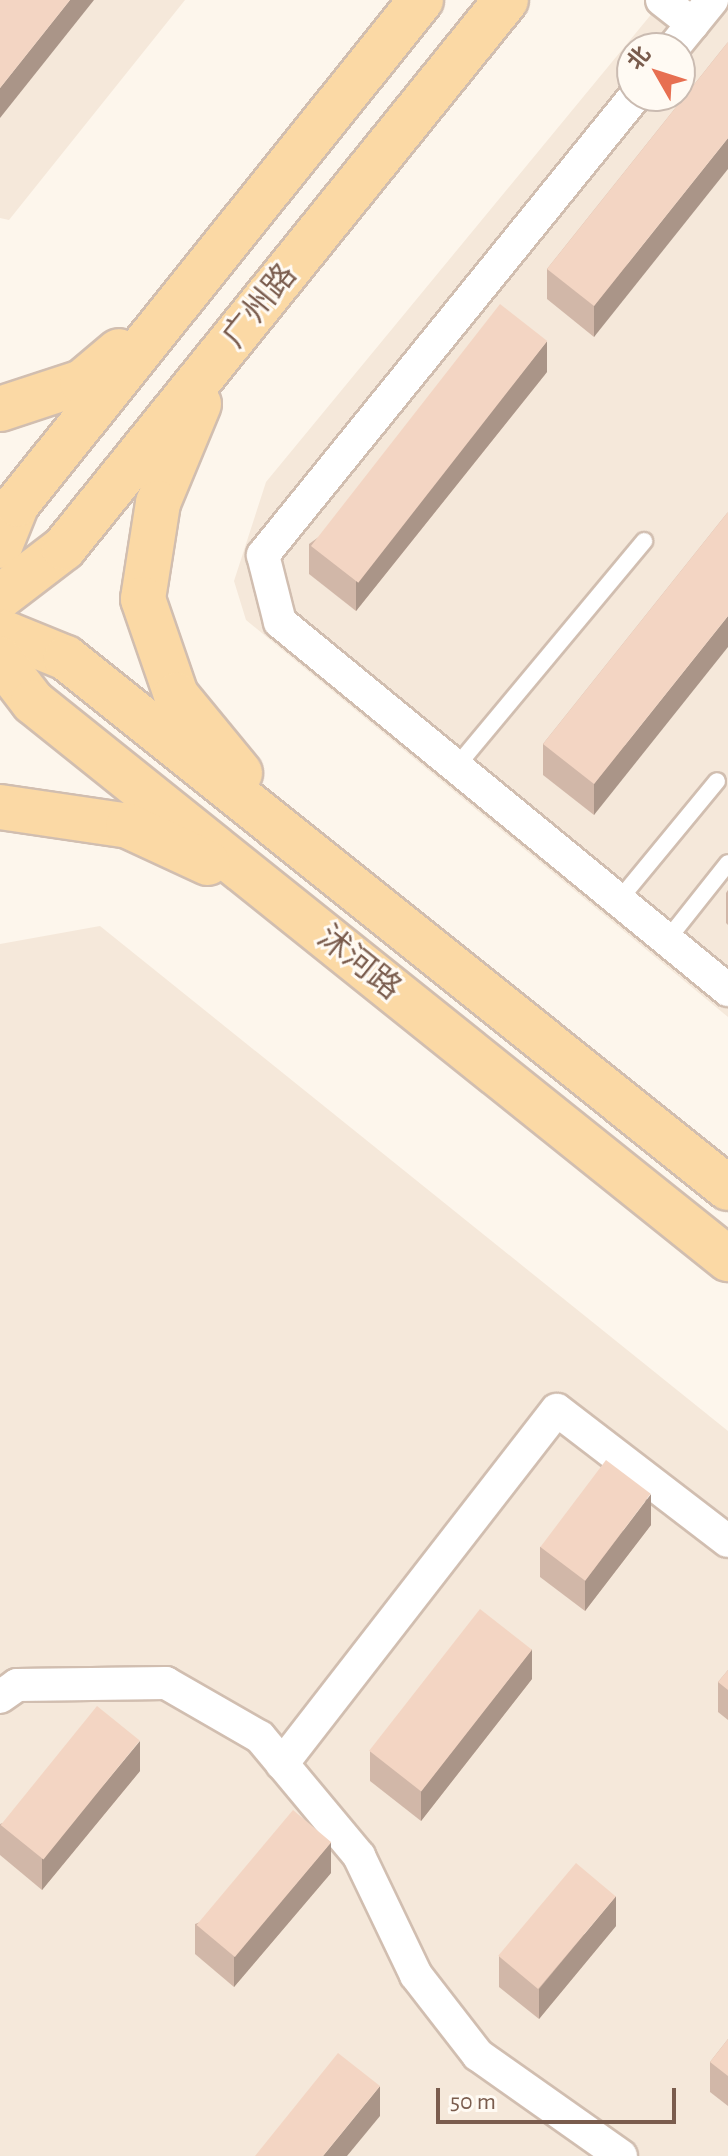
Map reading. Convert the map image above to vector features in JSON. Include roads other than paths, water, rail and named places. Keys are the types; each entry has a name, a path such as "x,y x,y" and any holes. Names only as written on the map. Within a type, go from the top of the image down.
{"main road":[{"name":"广州路","path":"0,546 17,504 421,0"},
{"name":"广州路","path":"0,597 64,548 506,0"},
{"path":"0,409 82,382 183,298"},
{"path":"219,358 158,503 143,599 176,695 297,843"},
{"name":"沭河路","path":"0,631 66,658 728,1188"},
{"name":"沭河路","path":"0,659 33,702 728,1259"},
{"path":"0,807 128,826 274,895"}],"street":[{"path":"662,0 693,24"},
{"path":"622,112 263,555 280,622 728,990"},
{"path":"282,1764 557,1410 728,1541"},
{"path":"0,1697 17,1685 166,1683 260,1737 359,1856 416,1975 478,2055 621,2156"}],"lane":[{"path":"456,767 644,541"},
{"path":"619,900 717,781"},
{"path":"667,940 728,863"}]}
